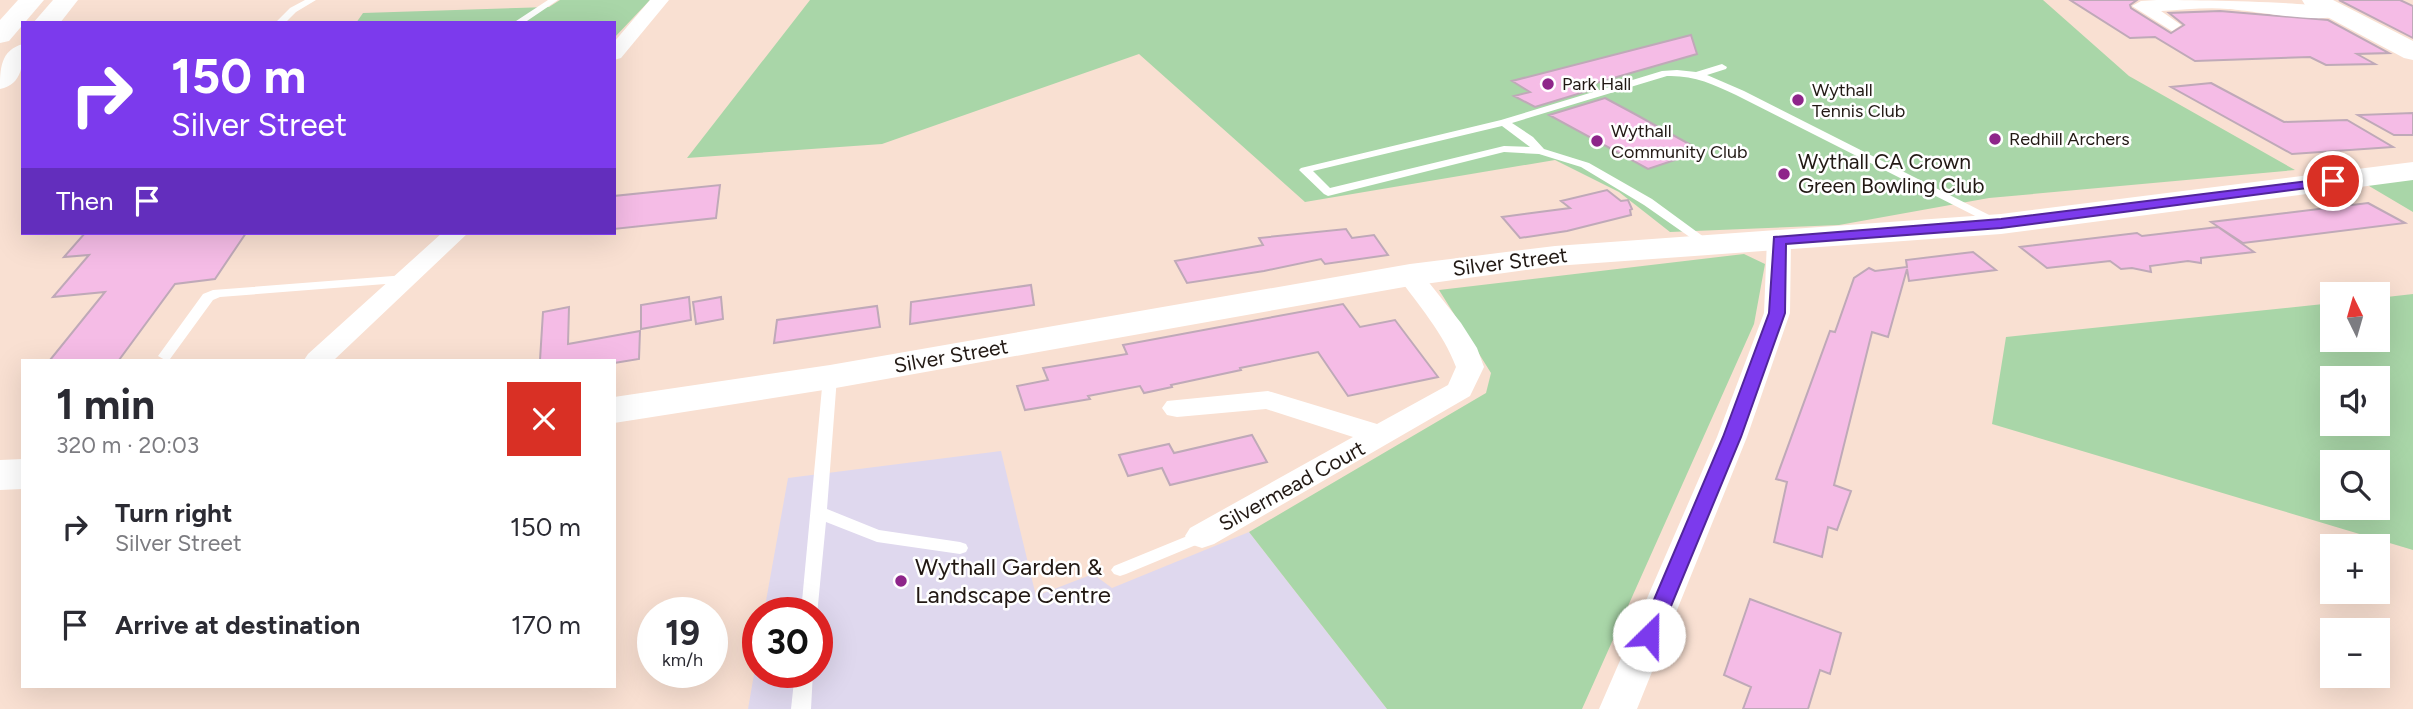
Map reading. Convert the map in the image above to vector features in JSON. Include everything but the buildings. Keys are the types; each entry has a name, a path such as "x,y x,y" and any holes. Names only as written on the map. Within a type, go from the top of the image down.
{"main road":[{"path":"0,35 32,0"},
{"path":"48,21 66,0"},
{"path":"2314,0 2413,52"},
{"path":"0,81 21,55"},
{"name":"Silver Street","path":"616,410 830,377 1410,275 1555,256 2001,223 2413,170"},
{"path":"0,475 21,474"}],"street":[{"path":"616,52 660,0"},
{"path":"2172,26 2140,6 2225,3 2305,12 2337,12"},
{"path":"319,359 454,235"},
{"path":"1618,709 1732,437 1777,313 1779,240"},
{"name":"Silvermead Court","path":"1202,536 1460,390 1470,367 1463,348 1410,275"},
{"name":"Silvermead Court","path":"1177,408 1268,400 1381,436"}],"lane":[{"path":"281,21 293,10 312,0"},
{"path":"520,21 554,0"},
{"path":"1699,74 1722,67"},
{"path":"1704,243 1648,202 1585,165 1541,151 1504,149 1328,192 1305,170 1504,122 1667,73 1683,71 1699,74 2001,223"},
{"path":"1504,122 1541,151"},
{"path":"165,356 208,297 218,293 406,279"},
{"path":"811,597 830,377"},
{"path":"818,512 877,536 960,548"},
{"path":"1120,570 1202,536"},
{"path":"801,709 803,688"}],"shaded area":[{"name":"Wythall Garden & Landscape Centre","path":"1001,451 1036,596 1093,574 1112,588 1249,532 1387,709 748,709 752,688 833,688 833,597 767,597 788,478"}],"green space":[{"path":"560,0 650,0 616,36 616,21 357,21 363,13 549,7"},
{"path":"810,0 2043,0 2129,76 2295,170 1989,198 1839,225 1670,232 1619,192 1555,160 1305,202 1139,54 882,144 687,158"},
{"path":"2413,179 2413,212 2364,183"},
{"path":"1744,254 1765,264 1754,324 1582,709 1387,709 1249,532 1486,393 1491,373 1439,290"},
{"path":"2413,294 2413,550 2390,543 2390,534 2360,534 1992,424 2006,337 2320,304 2320,352 2390,352 2390,297"}],"place":[{"name":"Park Hall","path":"1548,84"},
{"name":"Wythall Tennis Club","path":"1798,100"},
{"name":"Redhill Archers","path":"1995,139"},
{"name":"Wythall Community Club","path":"1597,141"},
{"name":"Wythall CA Crown Green Bowling Club","path":"1784,174"},
{"name":"Wythall Garden & Landscape Centre","path":"901,581"}],"route":[{"path":"1649,635 1732,437 1777,313 1779,240 2001,223 2333,181"}]}
